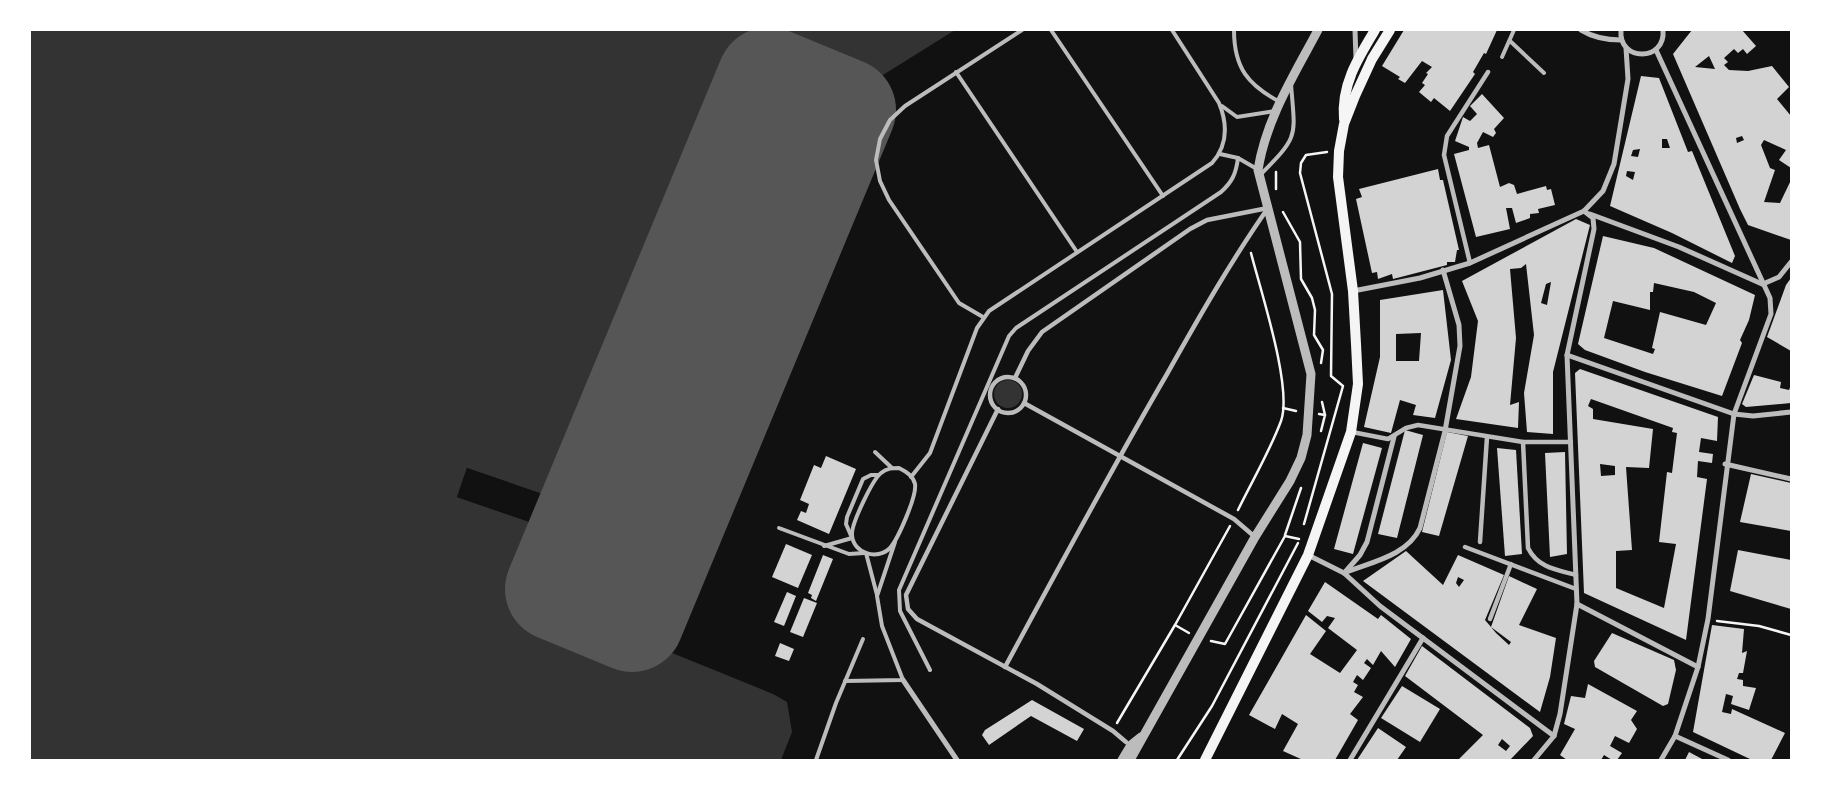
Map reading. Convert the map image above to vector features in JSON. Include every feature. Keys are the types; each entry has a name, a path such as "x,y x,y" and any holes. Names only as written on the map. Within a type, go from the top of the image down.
{"main road":[{"path":"1344,124 1342,103 1346,82 1375,30"},
{"path":"1205,760 1308,555 1351,432 1358,384 1353,291 1338,176 1339,151 1344,124 1365,74 1390,30"}],"street":[{"path":"1130,760 1301,458 1307,436 1311,383 1308,359 1259,173 1265,135 1275,111 1318,30"},
{"path":"1355,30 1356,64"},
{"path":"1581,30 1605,40 1621,40"},
{"path":"1621,30 1621,40 1626,48 1631,52 1644,55 1656,50 1663,39 1663,30"},
{"path":"1353,291 1420,278 1470,263 1587,212 1603,191 1614,164 1628,79 1626,48"},
{"path":"1656,50 1770,298 1771,314 1734,414 1726,464 1708,620 1698,667 1675,736 1661,760"},
{"path":"1470,263 1444,155 1447,136 1488,72"},
{"path":"1005,667 1119,456 1247,239 1268,208"},
{"path":"1015,378 1028,351 1042,332 1190,228 1207,220 1268,208"},
{"path":"1587,212 1679,247 1763,284 1779,277 1791,262"},
{"path":"1534,760 1554,736 1560,714 1577,604 1567,355 1594,229 1593,218 1587,212"},
{"path":"1344,573 1406,548 1420,528 1445,431 1460,346 1459,325 1443,270"},
{"path":"1567,355 1734,414 1753,416 1791,412"},
{"path":"1003,378 1015,378 1025,388 1024,403 1012,412 998,409 990,396 994,384 1003,378"},
{"path":"1024,403 1234,519 1255,537"},
{"path":"998,409 906,595 908,609 917,619 1037,684 1113,731 1126,742"},
{"path":"1351,432 1382,439 1394,437 1412,425 1523,442 1571,442"},
{"path":"1344,573 1360,555 1367,542 1394,437"},
{"path":"1480,542 1487,437"},
{"path":"1523,442 1528,548 1538,562 1576,575"},
{"path":"1726,464 1791,479"},
{"path":"1465,547 1576,590"},
{"path":"1308,555 1344,573 1380,606 1554,736"},
{"path":"1490,619 1511,564"},
{"path":"1577,604 1698,667"},
{"path":"1350,760 1422,638"},
{"path":"903,680 957,760"},
{"path":"1122,760 1131,746 1144,735"},
{"path":"1675,736 1728,760"}],"lane":[{"path":"983,317 959,303 908,229 880,181 876,160 880,139 890,120 905,106 1022,30"},
{"path":"1051,30 1163,196"},
{"path":"912,477 930,453 983,317 989,310 1212,163 1220,154 1226,128 1219,103 1172,30"},
{"path":"1234,30 1234,50 1247,78 1256,88 1280,102"},
{"path":"1502,57 1514,30"},
{"path":"1510,41 1544,73"},
{"path":"956,72 1077,252"},
{"path":"1220,154 1238,158 1259,173 1283,152 1294,133 1295,122 1291,80"},
{"path":"1219,103 1237,117 1275,111"},
{"path":"930,670 900,611 899,590 1009,336 1016,328 1221,192 1230,183 1236,171 1238,158"},
{"path":"875,452 892,468"},
{"path":"845,681 903,680 882,626 877,596 865,553 857,547 846,524 846,517 863,478 871,474 878,475 892,468 899,468 912,477 915,490 877,596"},
{"path":"852,538 854,522 878,475"},
{"path":"778,528 849,554 865,553 877,555 889,549 897,537"},
{"path":"824,546 852,538"},
{"path":"816,760 845,681 863,639"}],"path":[{"path":"1113,731 1234,519 1282,420 1284,398 1274,338 1247,239"},
{"path":"1177,760 1212,706 1244,640 1299,540 1312,544"},
{"path":"1708,620 1759,626 1791,635"}],"shaded area":[{"path":"955,30 851,95 767,62 761,65 577,506 467,468 457,497 567,535 541,596 544,601 773,694 787,702 792,732 781,760 30,760 30,31"},
{"path":"1008,380 1018,384 1022,394 1018,404 1008,408 998,404 994,394 998,384"}],"pier":[{"path":"467,468 577,506 576,508 469,471 460,496 567,533 567,535 457,497"}],"building":[{"path":"1404,30 1497,30 1486,54 1484,53 1473,72 1475,74 1450,111 1434,98 1431,102 1419,92 1425,85 1422,83 1428,74 1426,73 1432,67 1422,61 1405,83 1398,79 1400,77 1382,66"},
{"path":"1692,30 1742,30 1756,46 1747,54 1743,49 1738,53 1734,49 1724,58 1728,62 1724,65 1729,70 1748,71 1772,66 1789,87 1777,99 1791,116 1791,168 1779,160 1786,150 1764,140 1761,145 1770,168 1775,170 1764,202 1780,203 1791,180 1791,240 1748,225 1673,54","holes":["1709,56 1715,69 1695,67","1742,136 1744,140 1737,143 1736,138"]},
{"path":"1641,76 1659,78 1688,152 1692,151 1735,256 1732,263 1672,233 1610,206","holes":["1662,139 1667,139 1670,148 1662,148","1640,149 1638,157 1631,156 1633,150","1627,171 1635,172 1633,180 1626,176"]},
{"path":"1482,94 1504,118 1494,129 1496,133 1493,137 1483,132 1477,143 1478,148 1489,145 1500,187 1509,183 1514,185 1517,194 1546,186 1547,190 1551,189 1555,205 1538,209 1539,213 1530,214 1530,218 1516,223 1512,208 1506,208 1510,229 1476,237 1454,154 1469,150 1469,147 1455,141 1463,117 1470,121 1477,114 1470,106"},
{"path":"1438,169 1440,180 1443,180 1459,250 1457,250 1455,262 1447,262 1447,265 1393,279 1392,274 1378,279 1377,272 1372,273 1356,199 1362,197 1359,189"},
{"path":"1576,219 1590,225 1553,372 1553,434 1527,432 1524,393 1534,335 1526,264 1521,268 1510,269 1516,338 1510,405 1519,402 1518,428 1456,419 1471,377 1478,321 1462,281","holes":["1551,282 1547,305 1541,303 1546,284"]},
{"path":"1603,236 1654,248 1755,295 1749,320 1740,340 1742,343 1722,396 1645,372 1585,350 1578,344","holes":["1654,283 1694,292 1716,303 1706,325 1660,312 1652,348 1655,349 1653,354 1604,338 1613,301 1650,310 1650,292 1653,292"]},
{"path":"1791,278 1791,351 1767,337 1786,285"},
{"path":"1443,290 1451,360 1435,418 1413,415 1416,405 1400,400 1391,433 1364,427 1380,357 1380,300","holes":["1421,333 1419,361 1396,361 1396,334"]},
{"path":"1580,369 1718,417 1717,441 1701,438 1699,452 1713,454 1712,463 1698,461 1697,477 1707,479 1686,640 1584,593 1575,373","holes":["1591,399 1673,428 1672,432 1677,433 1672,473 1667,472 1659,542 1676,544 1664,608 1616,588 1616,551 1632,550 1626,467 1649,468 1653,429 1593,419 1593,409 1588,406","1600,464 1615,466 1615,475 1601,476"]},
{"path":"1754,375 1781,382 1780,388 1789,390 1791,385 1791,403 1746,407 1742,404"},
{"path":"1405,430 1423,435 1397,538 1378,534"},
{"path":"1447,432 1468,436 1439,536 1422,532"},
{"path":"1363,443 1382,448 1353,554 1334,549"},
{"path":"1497,448 1516,450 1522,554 1505,556"},
{"path":"1565,452 1567,554 1550,557 1545,453"},
{"path":"826,456 856,469 829,534 797,520 801,511 806,513 809,504 800,500 814,465 821,468"},
{"path":"1751,474 1791,483 1791,531 1740,522"},
{"path":"786,544 812,555 798,588 772,577"},
{"path":"1738,550 1791,560 1791,609 1730,591"},
{"path":"1406,551 1443,585 1458,555 1504,575 1485,620 1491,627 1509,576 1537,589 1519,625 1556,638 1550,677 1540,712 1363,581","holes":["1458,577 1464,580 1459,587 1456,583","1491,627 1511,642 1509,645"]},
{"path":"823,555 833,559 816,601 808,593"},
{"path":"1325,582 1378,619 1381,615 1411,639 1395,667 1381,651 1373,665 1367,659 1364,663 1371,668 1363,680 1357,675 1353,682 1358,685 1354,692 1363,697 1350,714 1358,720 1335,760 1303,760 1283,751 1298,724 1282,714 1275,729 1249,715 1306,615 1326,631 1310,654 1340,673 1357,650 1328,628 1335,618 1327,616 1322,622 1308,611"},
{"path":"787,592 796,596 784,626 774,622"},
{"path":"804,598 817,603 803,637 790,632"},
{"path":"1712,625 1744,629 1742,653 1747,651 1743,673 1739,673 1737,679 1743,680 1743,686 1756,688 1749,710 1731,704 1733,696 1726,694 1722,712 1731,714 1732,709 1785,733 1771,760 1752,760 1693,732"},
{"path":"1612,633 1674,660 1676,670 1668,704 1663,706 1595,667 1594,661"},
{"path":"780,643 794,649 789,661 775,656"},
{"path":"1422,646 1530,728 1533,736 1510,760 1458,760 1483,735 1405,676","holes":["1502,739 1510,746 1506,751 1498,745"]},
{"path":"1588,684 1637,711 1631,720 1637,729 1629,743 1615,736 1610,746 1622,753 1617,760 1612,760 1604,755 1601,760 1567,760 1560,755 1575,729 1564,724 1571,696 1585,698"},
{"path":"1402,686 1440,709 1420,742 1381,718"},
{"path":"1032,700 1084,729 1077,741 1031,716 989,745 982,735 985,730"},
{"path":"1378,728 1406,747 1397,760 1357,760"},
{"path":"1689,752 1704,760 1685,760"}],"runway":[{"path":"769,79 844,110 632,620 557,589 769,79"}]}
